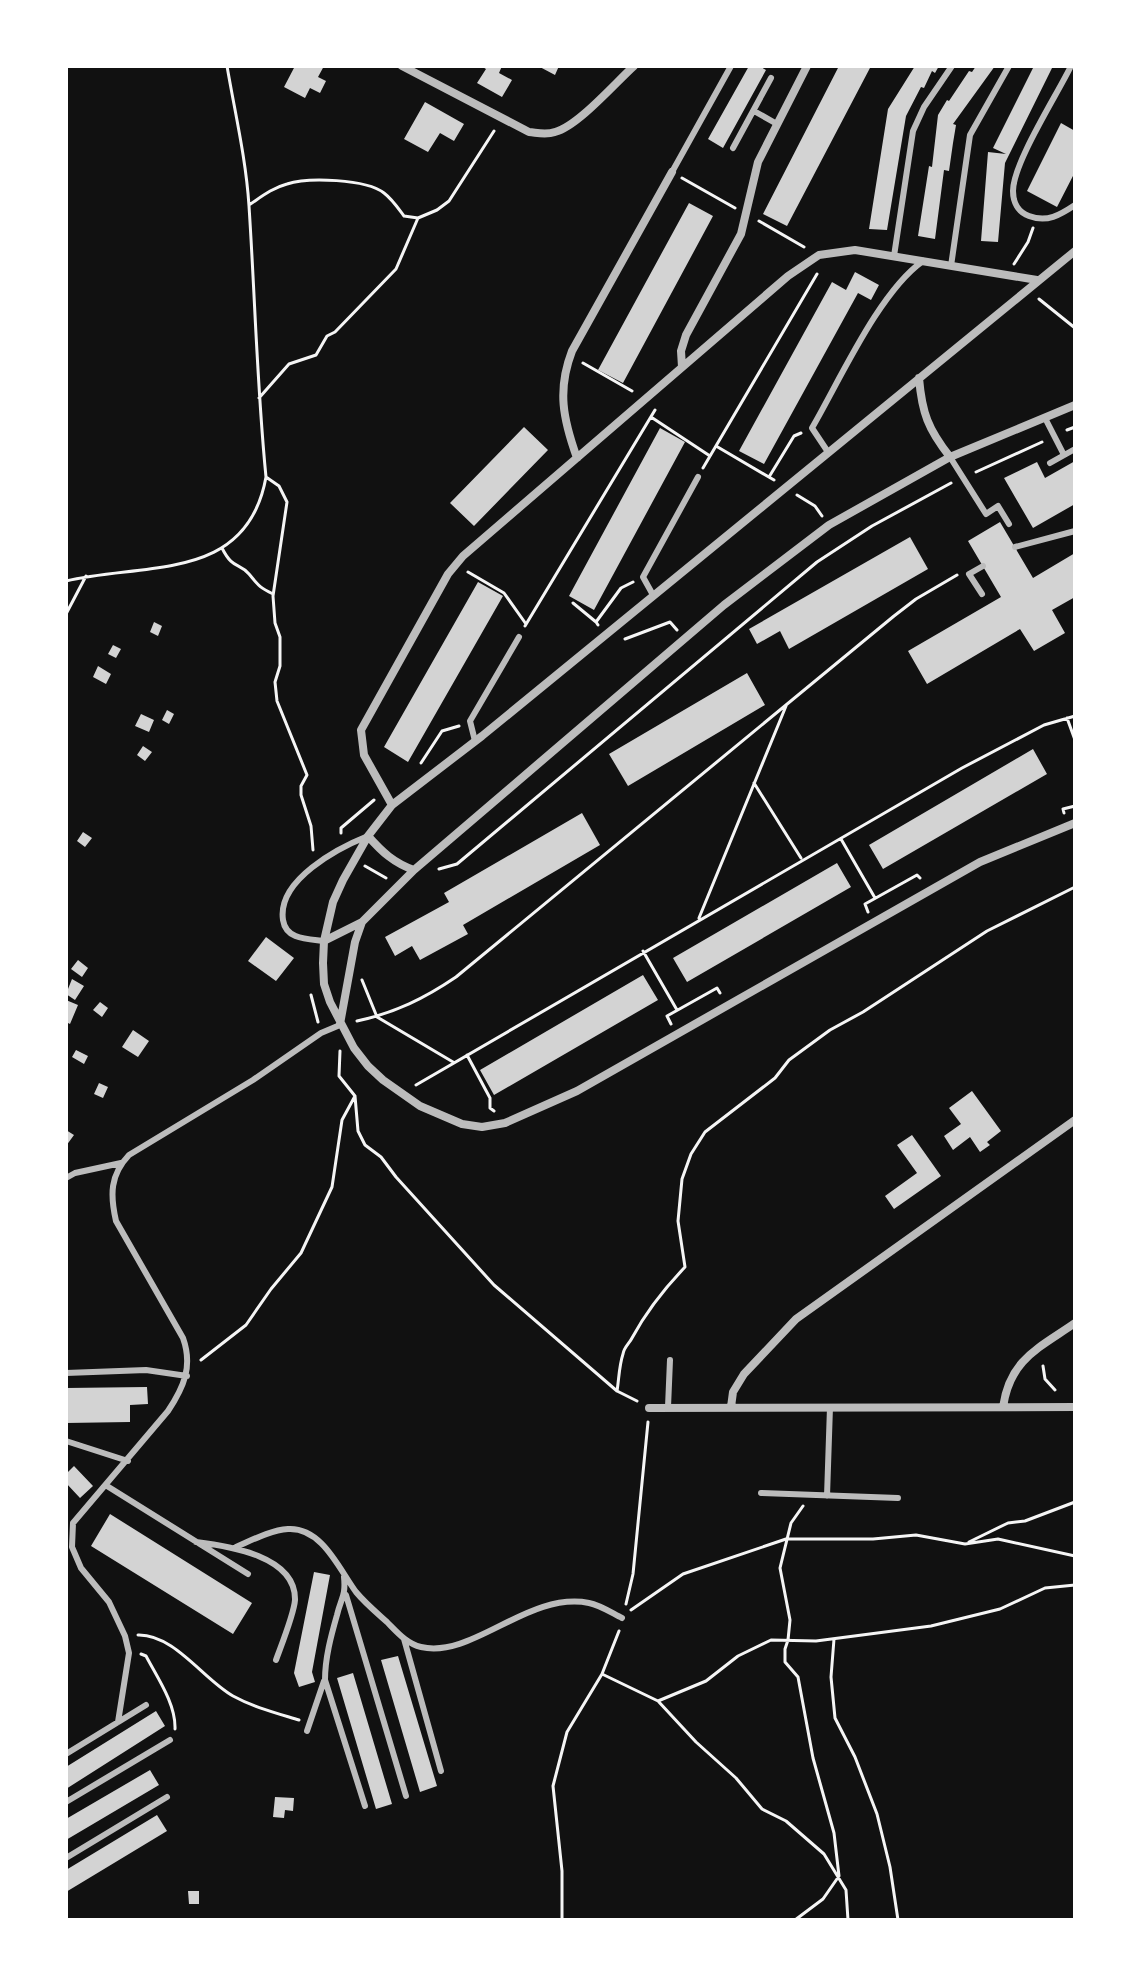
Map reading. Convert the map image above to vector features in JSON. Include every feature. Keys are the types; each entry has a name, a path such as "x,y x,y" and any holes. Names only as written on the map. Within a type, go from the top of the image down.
{"street":[{"path":"402,66 529,132 545,135 571,124 634,66"},
{"path":"682,367 681,351 686,335 741,234 758,162 807,66"},
{"path":"577,458 565,425 562,405 565,367 672,172"},
{"path":"392,805 364,755 361,730 455,565 788,276 819,255 855,250 1037,280"},
{"path":"1075,251 475,741 392,805 368,836 333,902 324,941 324,984 340,1025 368,1066 401,1094 462,1124 482,1127 505,1123 536,1112 577,1091 980,862 1075,823"},
{"path":"919,378 927,423 950,457"},
{"path":"324,941 362,922 414,870 692,632 829,525 950,457 1075,405"},
{"path":"368,836 398,864 414,870"},
{"path":"340,1025 355,942 362,922"},
{"path":"731,1407 733,1392 744,1374 796,1319 1075,1120"},
{"path":"1003,1407 1006,1386 1013,1371 1075,1323"},
{"path":"649,1408 1075,1407"}],"lane":[{"path":"672,172 731,66"},
{"path":"894,256 913,131 924,107 952,66"},
{"path":"951,266 970,135 1009,66"},
{"path":"1071,66 1017,169 1013,189 1014,202 1021,212 1032,217 1048,219 1075,205"},
{"path":"733,148 771,78"},
{"path":"754,111 777,124"},
{"path":"828,452 812,428 885,301 907,272 923,261"},
{"path":"1045,418 1064,455"},
{"path":"1050,463 1075,449"},
{"path":"950,457 986,514 998,506 1009,524"},
{"path":"653,595 643,577 698,477"},
{"path":"1015,547 1075,531"},
{"path":"982,594 969,574 983,566"},
{"path":"475,741 471,723 519,637"},
{"path":"324,941 299,938 289,933 282,913 290,890 298,880 342,846 368,836"},
{"path":"118,1722 129,1653 125,1636 109,1602 81,1568 72,1547 73,1523 168,1411 187,1376 189,1355 183,1338 116,1221 112,1188 121,1163 129,1155 253,1080 321,1033 340,1025"},
{"path":"66,1178 75,1173 121,1163"},
{"path":"668,1407 670,1360"},
{"path":"66,1373 146,1370 187,1376"},
{"path":"827,1496 830,1407"},
{"path":"66,1441 128,1461"},
{"path":"107,1486 248,1574"},
{"path":"761,1493 898,1498"},
{"path":"236,1547 288,1529 306,1531 322,1545 358,1594 404,1639 421,1647 442,1647 463,1642 517,1615 570,1601 592,1603 622,1618"},
{"path":"196,1542 236,1547 271,1563 289,1576 295,1600 276,1660"},
{"path":"344,1574 346,1595 406,1796"},
{"path":"346,1595 325,1663 325,1680 365,1806"},
{"path":"404,1639 441,1771"},
{"path":"308,1727 325,1680"},
{"path":"66,1754 146,1705"},
{"path":"66,1802 170,1740"},
{"path":"66,1858 167,1797"}],"path":[{"path":"66,581 174,567 203,558 242,532 254,515 266,477 258,399 249,205 227,66"},
{"path":"249,205 270,190 286,184 333,180 382,191 404,216 418,218 449,201 496,128"},
{"path":"698,187 729,205"},
{"path":"258,399 289,364 316,355 327,336 335,332 396,269 418,218"},
{"path":"1014,264 1028,242 1034,224"},
{"path":"775,231 795,242"},
{"path":"698,477 819,271"},
{"path":"1036,297 1075,328"},
{"path":"583,363 646,399"},
{"path":"519,637 655,410"},
{"path":"651,417 710,456"},
{"path":"431,871 457,864 817,562 872,526 963,478 1075,427"},
{"path":"769,477 794,436 812,428"},
{"path":"266,477 279,486 287,502 273,594 273,609 280,637 280,666 275,682 277,701 307,775 301,786 301,795 311,826 310,837 317,865"},
{"path":"222,548 234,566 248,573 259,589 273,594"},
{"path":"466,571 504,593 526,624"},
{"path":"562,1920 562,1871 553,1786 567,1732 602,1674 622,1618 633,1574 649,1408 617,1391 494,1285 381,1157 365,1145 358,1131 355,1096 339,1076 340,1025 377,1017 428,995 456,977 916,599 961,572 969,574"},
{"path":"66,614 86,576"},
{"path":"596,622 621,588 643,577"},
{"path":"573,603 606,634"},
{"path":"614,627 626,640 670,622 678,631 685,625 692,632"},
{"path":"699,919 787,703"},
{"path":"401,1094 1009,741 1044,725 1075,716"},
{"path":"1067,718 1075,740"},
{"path":"420,765 442,731 471,723"},
{"path":"754,783 802,859"},
{"path":"342,846 341,828 373,801"},
{"path":"1063,809 1075,806"},
{"path":"840,838 875,898"},
{"path":"364,865 389,880"},
{"path":"865,904 917,875"},
{"path":"617,1391 623,1350 631,1341 639,1322 653,1309 661,1292 685,1267 678,1221 682,1179 691,1154 705,1132 775,1078 789,1060 830,1030 987,931 1075,887"},
{"path":"643,951 678,1010"},
{"path":"360,977 377,1017 453,1062"},
{"path":"667,1016 717,988"},
{"path":"311,993 321,1033"},
{"path":"467,1055 490,1098 490,1108 505,1123"},
{"path":"187,1376 210,1351 246,1325 301,1253 332,1187 342,1120 355,1096"},
{"path":"1043,1366 1045,1379 1055,1390"},
{"path":"795,1920 823,1899 839,1876 834,1833 813,1758 798,1677 785,1662 790,1620 780,1568 791,1523 811,1495"},
{"path":"965,1544 1008,1523 1025,1521 1075,1502"},
{"path":"622,1618 642,1600 683,1574 786,1539 873,1539 916,1535 965,1544 998,1539 1075,1556"},
{"path":"658,1701 706,1681 738,1656 771,1640 816,1641 931,1626 1000,1609 1045,1588 1075,1585"},
{"path":"125,1636 147,1635 165,1643 231,1695 308,1727"},
{"path":"834,1639 831,1677 835,1718 855,1757 877,1814 890,1867 898,1920"},
{"path":"129,1653 146,1656 165,1692 175,1722 175,1733 170,1740"},
{"path":"602,1674 658,1701 696,1742 736,1778 762,1809 786,1821 824,1854 846,1890 848,1920"}],"building":[{"path":"295,66 324,66 318,77 326,81 320,93 310,88 305,98 284,87"},
{"path":"481,66 502,66 499,73 512,80 502,97 477,83 486,69"},
{"path":"538,66 559,66 555,75"},
{"path":"749,66 766,70 723,148 708,139"},
{"path":"839,66 871,66 787,226 763,214"},
{"path":"915,66 939,66 935,73 932,71 924,88 921,87 906,116 887,230 869,229 888,109"},
{"path":"976,66 995,66 953,124 956,125 949,171 944,170 935,239 918,236 929,166 932,167 938,115 969,71 972,72"},
{"path":"1034,66 1053,66 1005,163 998,242 981,241 988,152 1006,154 993,148"},
{"path":"425,102 464,124 454,141 440,133 428,152 404,139"},
{"path":"1061,123 1075,131 1075,172 1057,207 1027,191"},
{"path":"689,203 713,216 623,383 598,370"},
{"path":"855,272 879,285 871,300 858,293 764,464 739,451 832,282 846,290"},
{"path":"524,427 548,450 474,526 450,503"},
{"path":"660,428 685,442 594,610 569,596"},
{"path":"1075,461 1075,504 1033,528 1004,478 1037,462 1045,478"},
{"path":"1000,522 1033,578 1075,553 1075,597 1052,610 1065,633 1034,651 1020,629 927,684 908,651 1001,597 968,541"},
{"path":"910,537 928,569 789,649 780,631 757,644 749,629"},
{"path":"478,582 503,596 408,762 384,747"},
{"path":"154,622 162,626 158,636 150,632"},
{"path":"113,645 121,649 116,658 108,654"},
{"path":"98,666 111,674 106,684 93,677"},
{"path":"747,673 765,705 628,786 609,754"},
{"path":"167,710 174,714 169,724 162,720"},
{"path":"141,714 154,720 149,732 135,726"},
{"path":"143,746 152,752 145,761 137,755"},
{"path":"1033,749 1047,774 883,869 869,845"},
{"path":"582,813 600,845 463,925 468,934 420,960 412,946 395,956 385,937 449,902 444,893"},
{"path":"83,832 92,838 85,847 77,841"},
{"path":"837,863 851,887 687,982 673,958"},
{"path":"266,937 294,958 276,981 248,961"},
{"path":"78,960 88,968 82,977 71,969"},
{"path":"643,975 658,1000 494,1095 480,1070"},
{"path":"72,979 84,986 75,1000 66,994"},
{"path":"66,1000 78,1005 70,1024 66,1022"},
{"path":"100,1002 108,1008 102,1017 93,1010"},
{"path":"133,1030 149,1041 138,1057 122,1047"},
{"path":"76,1050 88,1056 84,1064 72,1057"},
{"path":"99,1083 108,1087 103,1098 94,1094"},
{"path":"972,1091 1001,1131 980,1152 970,1137 953,1150 944,1136 961,1124 949,1108"},
{"path":"66,1130 74,1135 66,1146"},
{"path":"912,1135 941,1176 894,1209 885,1196 917,1173 897,1145"},
{"path":"147,1387 148,1404 130,1405 130,1422 66,1423 66,1388"},
{"path":"74,1466 93,1486 80,1498 66,1483 66,1474"},
{"path":"110,1514 252,1603 233,1634 91,1546"},
{"path":"314,1572 330,1575 312,1672 315,1682 299,1687 294,1673"},
{"path":"398,1656 437,1786 420,1792 381,1660"},
{"path":"353,1673 392,1804 376,1809 337,1678"},
{"path":"156,1711 165,1726 66,1789 66,1767"},
{"path":"150,1770 159,1785 66,1840 66,1819"},
{"path":"275,1797 294,1798 293,1811 285,1810 284,1818 273,1817"},
{"path":"157,1815 167,1831 66,1892 66,1870"},
{"path":"188,1891 199,1891 199,1904 189,1904"}]}
